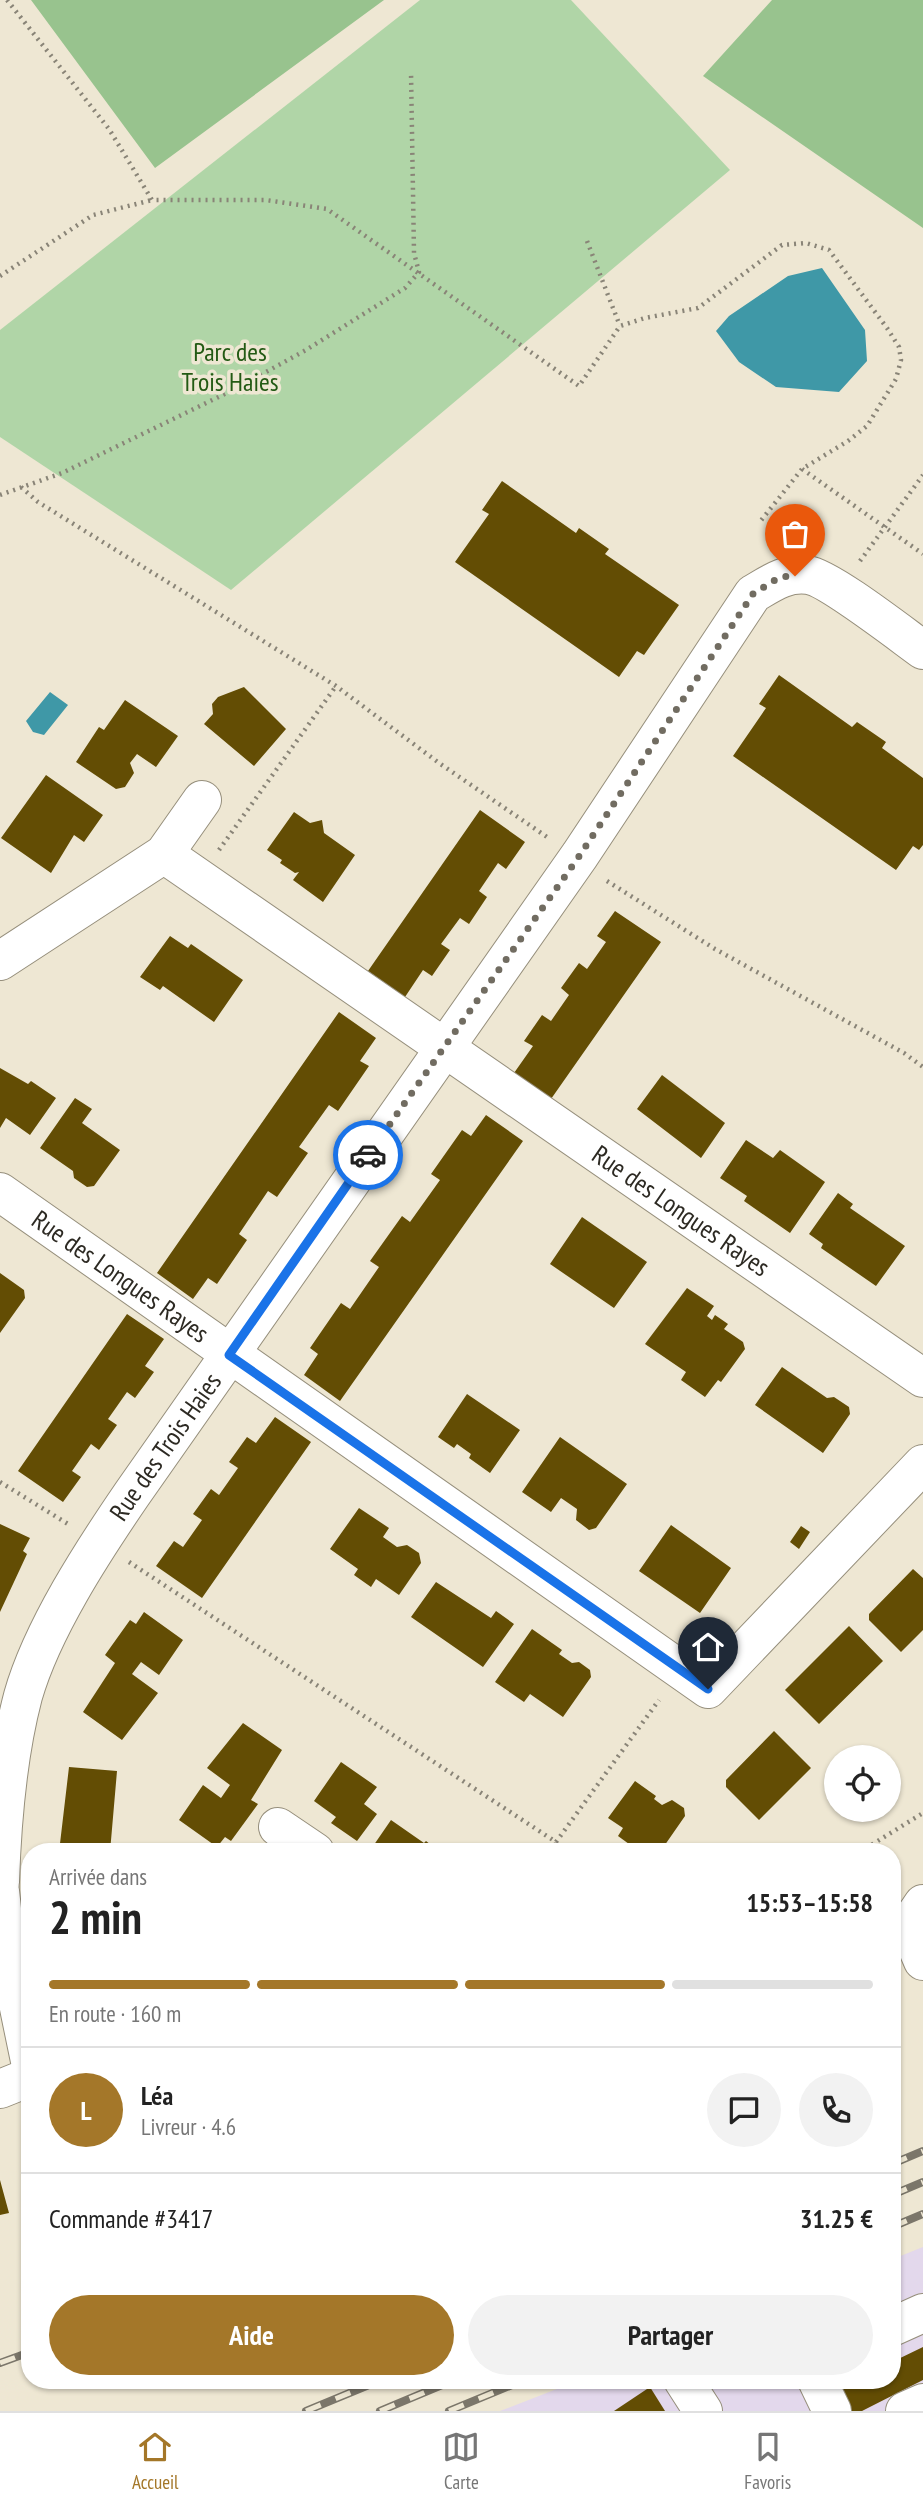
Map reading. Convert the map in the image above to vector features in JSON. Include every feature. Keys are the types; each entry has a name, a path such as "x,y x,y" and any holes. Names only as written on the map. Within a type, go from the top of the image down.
{"street":[{"name":"Rue des Trois Haies","path":"0,1882 12,1691 70,1591 99,1542 580,855 753,594 780,577 809,575 840,592 923,650"},
{"path":"0,961 164,854 202,800"},
{"name":"Rue des Longues Rayes","path":"164,854 923,1378"},
{"name":"Rue des Longues Rayes","path":"0,1192 708,1689 923,1464"},
{"path":"278,1827 302,1843"},
{"path":"0,1891 6,1945 21,2018"},
{"path":"923,1904 908,1926 923,1961"},
{"path":"0,2089 21,2081"},
{"path":"901,2324 923,2314"},
{"path":"690,2389 703,2411"},
{"path":"821,2389 832,2411"},
{"path":"905,2411 923,2403"}],"path":[{"path":"7,0 109,129 152,200"},
{"path":"411,72 414,253 419,272"},
{"path":"0,276 93,215 152,200 266,200 327,209 579,386 620,326 698,308 782,246 806,243 829,250 887,328 899,347 901,360 896,379 867,426 848,442 802,468 759,523"},
{"path":"587,241 620,326"},
{"path":"0,495 62,473 235,389 306,350 405,288 419,272"},
{"path":"802,468 923,554"},
{"path":"840,592 883,526 923,475"},
{"path":"21,487 38,502 336,686 439,763 551,840 580,855 602,877 715,949 816,1003 923,1067"},
{"path":"200,877 336,686"},
{"path":"0,1482 99,1542 556,1842 680,1671"},
{"path":"875,1843 923,1813"}],"shaded area":[{"path":"923,2247 923,2411 500,2411 557,2389 901,2389 901,2256"}],"green space":[{"path":"31,0 384,0 155,168"},
{"name":"Parc des Trois Haies","path":"420,0 571,0 730,170 231,590 0,437 0,330"},
{"path":"772,0 923,0 923,228 703,76"}],"water":[{"path":"822,268 865,330 867,361 839,392 776,387 739,362 716,331 729,316 788,276"},
{"path":"50,692 68,705 44,735 33,732 26,721"}],"building":[{"path":"502,481 576,533 579,528 609,549 605,554 679,605 644,655 637,651 619,677 455,562 489,514 482,510"},
{"path":"779,675 852,727 857,722 886,742 882,748 923,778 923,845 919,850 913,846 896,870 733,756 766,708 759,704"},
{"path":"244,687 286,729 254,766 204,724 213,714 212,704 218,697"},
{"path":"125,700 178,736 156,767 137,754 130,763 134,773 125,787 116,789 76,762 99,727 104,730"},
{"path":"46,775 103,815 84,842 74,835 51,873 1,838"},
{"path":"480,810 525,842 506,869 498,863 479,891 487,897 469,924 460,918 441,944 450,950 432,976 423,970 405,997 368,971"},
{"path":"294,812 310,823 322,820 324,833 355,855 323,902 293,880 299,872 295,873 280,863 282,860 267,850"},
{"path":"615,911 661,942 551,1099 514,1073 533,1046 524,1041 542,1015 551,1021 569,995 561,988 579,963 587,969 606,942 597,936"},
{"path":"170,936 188,948 191,944 243,980 214,1022 163,986 160,990 140,977"},
{"path":"339,1012 376,1038 360,1061 369,1066 338,1111 329,1105 299,1147 308,1153 277,1197 268,1191 239,1234 247,1240 217,1284 208,1278 193,1299 157,1273"},
{"path":"0,1068 28,1084 31,1081 56,1098 30,1135 6,1118 0,1128"},
{"path":"662,1075 725,1123 701,1158 637,1109"},
{"path":"75,1098 92,1109 82,1123 120,1150 94,1186 87,1187 74,1178 73,1171 40,1148"},
{"path":"486,1115 523,1141 340,1401 304,1375 318,1354 310,1348 341,1303 350,1309 379,1267 370,1261 402,1216 410,1222 440,1180 431,1174 462,1130 471,1136"},
{"path":"746,1140 773,1158 780,1150 825,1182 790,1233 744,1201 747,1196 720,1178"},
{"path":"838,1193 853,1204 850,1208 905,1246 876,1286 821,1248 823,1244 809,1234"},
{"path":"582,1217 647,1262 614,1308 550,1264"},
{"path":"0,1273 24,1290 25,1298 0,1333"},
{"path":"687,1288 714,1306 707,1316 712,1320 715,1315 728,1324 724,1329 743,1342 745,1349 721,1382 718,1380 705,1397 681,1380 686,1372 645,1344"},
{"path":"127,1314 164,1339 145,1366 154,1372 135,1398 127,1392 108,1419 117,1425 99,1450 91,1444 72,1471 81,1477 63,1502 18,1471"},
{"path":"782,1367 827,1398 834,1397 849,1407 850,1414 823,1453 755,1405"},
{"path":"467,1394 520,1430 490,1473 469,1458 471,1454 457,1444 454,1448 438,1437"},
{"path":"275,1417 311,1442 202,1598 156,1566 174,1541 183,1547 202,1520 193,1514 211,1489 219,1495 238,1468 229,1462 247,1437 256,1443"},
{"path":"560,1437 627,1484 596,1528 589,1530 576,1520 577,1509 561,1498 551,1512 522,1492"},
{"path":"359,1508 389,1528 383,1537 397,1547 407,1545 419,1553 421,1563 399,1595 376,1579 371,1587 354,1575 358,1569 330,1549"},
{"path":"0,1524 30,1538 23,1551 27,1554 0,1612"},
{"path":"671,1525 731,1568 700,1613 639,1571"},
{"path":"801,1526 810,1532 799,1549 790,1542"},
{"path":"913,1569 923,1578 923,1630 901,1652 869,1620 869,1614"},
{"path":"436,1582 491,1618 496,1611 514,1624 483,1667 411,1617"},
{"path":"144,1612 183,1640 159,1675 141,1662 132,1674 158,1693 122,1740 83,1712 115,1663 105,1655 130,1620 136,1624"},
{"path":"849,1626 883,1661 819,1724 785,1690"},
{"path":"532,1629 562,1650 559,1654 590,1670 591,1677 563,1717 530,1694 524,1702 495,1682"},
{"path":"243,1723 282,1750 251,1800 258,1804 231,1841 225,1837 220,1843 211,1843 179,1820 203,1785 221,1798 230,1785 207,1768"},
{"path":"774,1731 811,1768 759,1820 726,1787 726,1780"},
{"path":"341,1762 377,1787 364,1804 377,1814 357,1841 331,1823 336,1817 314,1801"},
{"path":"69,1767 117,1771 111,1843 60,1843"},
{"path":"635,1781 656,1796 654,1799 662,1805 672,1800 684,1808 685,1816 666,1843 628,1843 618,1836 623,1828 608,1818"},
{"path":"391,1820 424,1843 375,1843"},
{"path":"0,2180 9,2213 0,2215"},
{"path":"923,2347 923,2380 862,2411 850,2411 839,2389 901,2389 901,2358"},
{"path":"647,2389 651,2389 665,2411 614,2411"}],"railway":[{"path":"901,2160 923,2151"},
{"path":"901,2191 923,2182"},
{"path":"901,2223 923,2214"},
{"path":"0,2363 21,2355"},
{"path":"306,2411 359,2389"},
{"path":"380,2411 433,2389"},
{"path":"449,2411 502,2389"}],"way so far":[{"path":"368,1155 580,855 753,594 780,577 795,576"}],"route":[{"path":"368,1155 229,1355 708,1689"}]}
